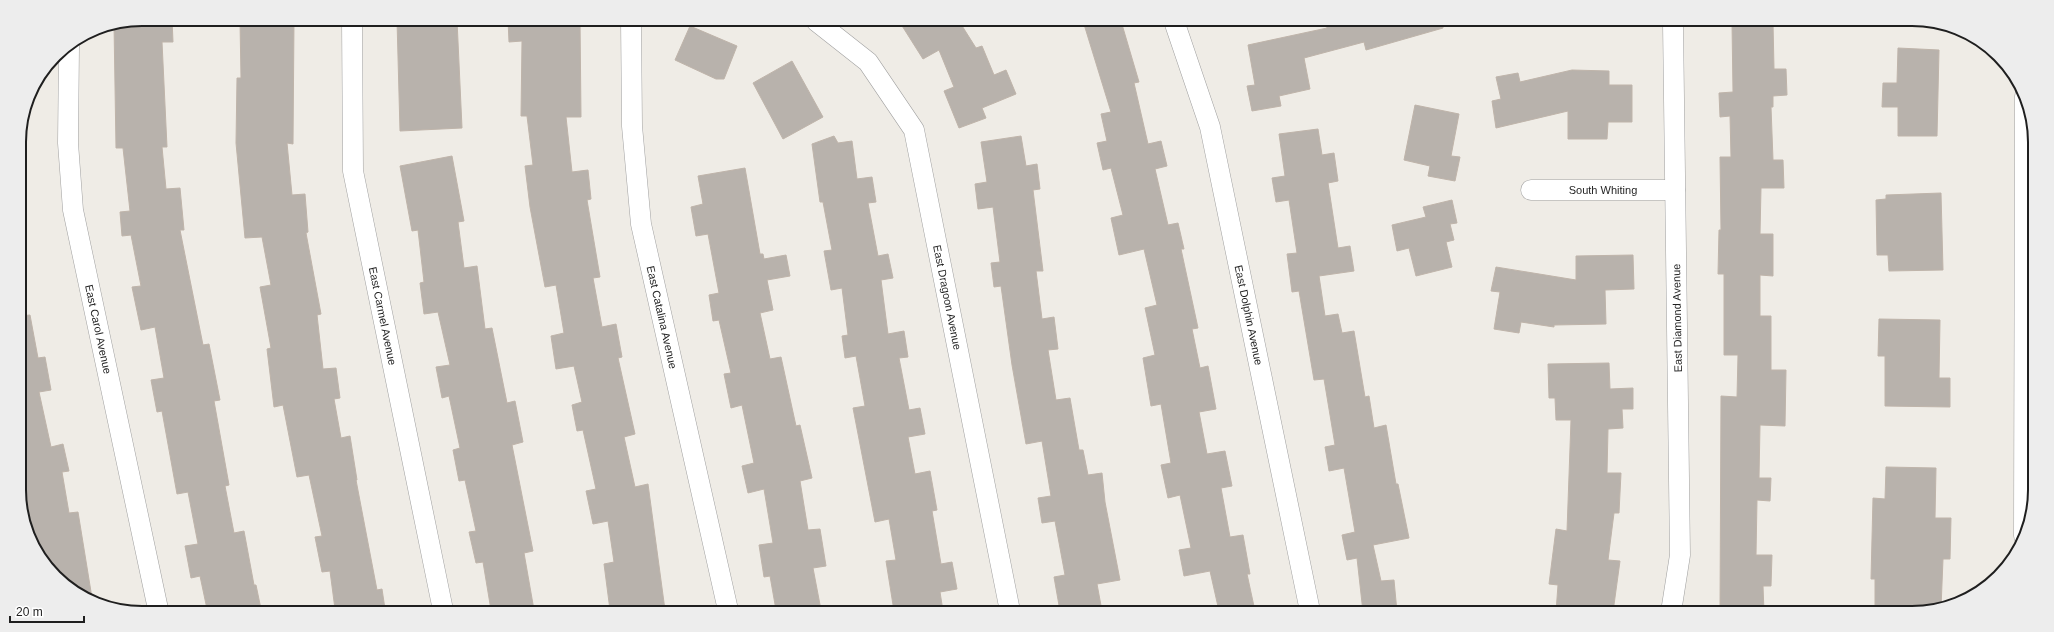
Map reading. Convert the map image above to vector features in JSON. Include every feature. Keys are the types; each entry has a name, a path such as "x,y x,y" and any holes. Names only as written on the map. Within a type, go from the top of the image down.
{"street":[{"name":"East Carmel Avenue","path":"352,26 353,171 442,606"},
{"name":"East Catalina Avenue","path":"631,26 632,126 641,224 727,606"},
{"name":"East Dragoon Avenue","path":"823,26 868,62 914,130 1009,606"},
{"name":"East Dolphin Avenue","path":"1176,26 1210,127 1309,606"},
{"name":"East Diamond Avenue","path":"1672,606 1680,555 1673,26"},
{"name":"East Carol Avenue","path":"69,53 68,143 73,210 157,606"},
{"path":"2024,520 2025,115"},
{"name":"South Whiting","path":"1531,190 1675,190"}],"building":[{"path":"134,26 172,26 173,42 162,42 167,147 162,147 166,189 180,188 184,230 180,230 203,345 209,344 220,400 214,401 229,485 225,486 234,533 244,531 254,585 256,585 260,606 206,606 200,576 191,578 185,546 198,544 188,492 177,494 162,411 157,412 151,380 164,378 155,327 141,330 132,287 141,286 131,235 122,236 120,212 130,211 123,148 116,148 114,29"},
{"path":"240,26 294,26 293,144 287,143 292,195 305,194 308,232 306,233 321,314 317,315 323,369 336,368 340,398 334,399 341,438 350,436 356,480 377,590 382,589 385,606 335,606 330,571 322,572 315,537 322,536 309,475 297,477 283,405 274,407 267,349 271,348 260,287 271,285 262,237 245,238 236,143 237,78 241,78"},
{"path":"397,26 457,26 462,128 400,131"},
{"path":"508,26 580,26 581,117 566,117 572,172 588,170 591,199 587,200 600,277 593,278 602,327 616,324 622,357 618,358 635,434 624,437 635,487 648,484 664,606 609,606 604,564 614,562 608,521 593,524 586,491 596,489 583,430 577,431 572,405 582,402 574,366 556,369 551,336 564,333 556,285 545,287 530,207 525,166 533,165 527,116 521,116 522,41 509,42"},
{"path":"690,26 737,46 724,79 716,79 675,60"},
{"path":"902,26 962,26 976,48 982,46 994,75 1006,70 1016,94 982,108 986,118 959,128 944,91 954,87 939,50 923,59"},
{"path":"1085,26 1122,26 1139,82 1134,83 1148,144 1161,141 1167,166 1155,169 1168,225 1178,223 1184,249 1181,249 1198,328 1192,329 1200,368 1208,366 1216,409 1199,412 1207,454 1225,451 1232,486 1221,488 1230,537 1243,535 1250,574 1247,574 1254,606 1218,606 1210,571 1184,576 1179,550 1191,548 1180,495 1168,498 1161,465 1171,463 1161,404 1151,406 1143,358 1155,355 1145,308 1157,305 1144,249 1119,255 1111,218 1123,215 1111,168 1103,170 1097,143 1107,141 1101,114 1111,112"},
{"path":"1327,26 1443,26 1443,28 1366,50 1364,42 1304,58 1310,89 1279,96 1281,106 1252,111 1247,86 1255,85 1248,45 1327,28"},
{"path":"1732,26 1773,26 1774,69 1786,69 1787,95 1773,96 1773,107 1771,107 1773,160 1783,160 1784,188 1761,188 1760,234 1773,234 1773,276 1760,275 1760,316 1771,316 1771,370 1786,370 1785,426 1760,425 1759,478 1771,478 1770,501 1757,500 1756,555 1772,555 1771,586 1763,586 1764,606 1720,606 1721,396 1737,397 1738,355 1724,355 1724,274 1718,274 1719,230 1721,230 1720,157 1731,157 1730,116 1720,117 1719,93 1733,92"},
{"path":"1898,48 1939,50 1937,136 1898,136 1898,107 1882,107 1883,83 1897,83"},
{"path":"792,61 823,117 783,139 753,83"},
{"path":"1572,70 1609,71 1609,85 1632,85 1632,122 1608,122 1607,139 1568,139 1568,111 1496,128 1492,101 1501,99 1496,77 1518,73 1520,82"},
{"path":"1415,105 1459,114 1451,156 1460,157 1455,181 1428,176 1430,166 1404,160"},
{"path":"1318,129 1322,155 1334,153 1338,181 1328,183 1338,248 1350,246 1354,271 1319,276 1325,316 1338,314 1342,333 1354,331 1365,397 1369,396 1374,428 1386,425 1396,484 1398,484 1409,538 1373,545 1381,581 1394,580 1396,606 1362,606 1357,558 1347,560 1342,535 1355,532 1344,468 1329,471 1325,447 1335,445 1324,379 1314,380 1299,291 1292,292 1287,254 1297,253 1289,200 1276,202 1272,178 1285,176 1279,134"},
{"path":"834,136 838,143 852,141 857,179 872,177 876,202 868,203 878,256 888,254 893,278 881,280 888,334 904,331 908,357 899,358 909,410 920,408 925,434 908,437 915,474 930,471 937,510 932,511 941,564 952,562 957,589 940,592 942,606 893,606 886,561 896,560 889,519 875,522 853,408 865,406 856,356 845,358 842,336 848,335 842,288 831,290 824,251 832,250 823,202 820,202 812,144"},
{"path":"1021,136 1026,166 1037,164 1040,189 1033,190 1043,271 1036,271 1042,319 1054,317 1058,349 1048,350 1056,400 1070,398 1079,450 1083,450 1088,475 1102,473 1105,502 1120,580 1097,584 1101,606 1059,606 1054,577 1065,575 1055,521 1042,523 1038,498 1051,496 1042,441 1026,444 1012,365 1001,286 994,287 991,263 1000,262 993,207 978,209 975,184 987,182 981,142"},
{"path":"452,156 464,221 458,222 464,268 477,266 485,329 492,328 507,403 515,401 523,442 512,445 533,551 524,553 533,606 490,606 483,562 476,563 469,532 476,531 465,480 459,481 453,450 460,448 449,396 442,398 436,367 450,365 438,312 424,314 420,283 424,282 418,230 412,231 400,166"},
{"path":"745,168 760,254 763,254 764,259 786,255 790,276 767,280 773,310 760,313 770,359 781,357 796,426 800,425 812,478 800,481 808,530 820,529 826,566 813,568 820,606 775,606 770,576 764,577 759,545 773,543 764,489 748,493 742,466 754,463 742,405 731,408 724,374 731,373 719,320 713,321 709,295 719,293 708,234 696,236 691,207 703,204 698,176"},
{"path":"1941,193 1943,270 1889,271 1888,255 1877,255 1876,200 1886,199 1886,195"},
{"path":"1452,200 1457,223 1450,224 1454,240 1446,242 1452,267 1416,276 1409,248 1397,251 1392,225 1426,217 1423,207"},
{"path":"1633,255 1634,289 1605,290 1606,324 1554,325 1554,327 1521,322 1519,333 1494,329 1500,292 1491,291 1496,267 1576,280 1576,256"},
{"path":"26,315 30,315 38,358 45,357 51,390 39,392 51,447 63,444 69,471 62,472 69,513 78,512 91,594 71,582 50,561 35,534 28,513 26,498"},
{"path":"1879,319 1940,320 1939,378 1950,378 1950,407 1885,406 1885,356 1878,356"},
{"path":"1609,363 1610,389 1633,388 1633,409 1622,409 1623,428 1608,429 1607,473 1621,473 1619,513 1614,513 1608,560 1620,561 1614,606 1556,606 1558,585 1549,584 1556,529 1567,531 1571,420 1556,420 1555,398 1549,398 1548,364"},
{"path":"1886,467 1936,468 1935,518 1951,518 1950,559 1943,559 1941,602 1920,606 1875,606 1875,579 1871,579 1873,498 1885,499"}]}
